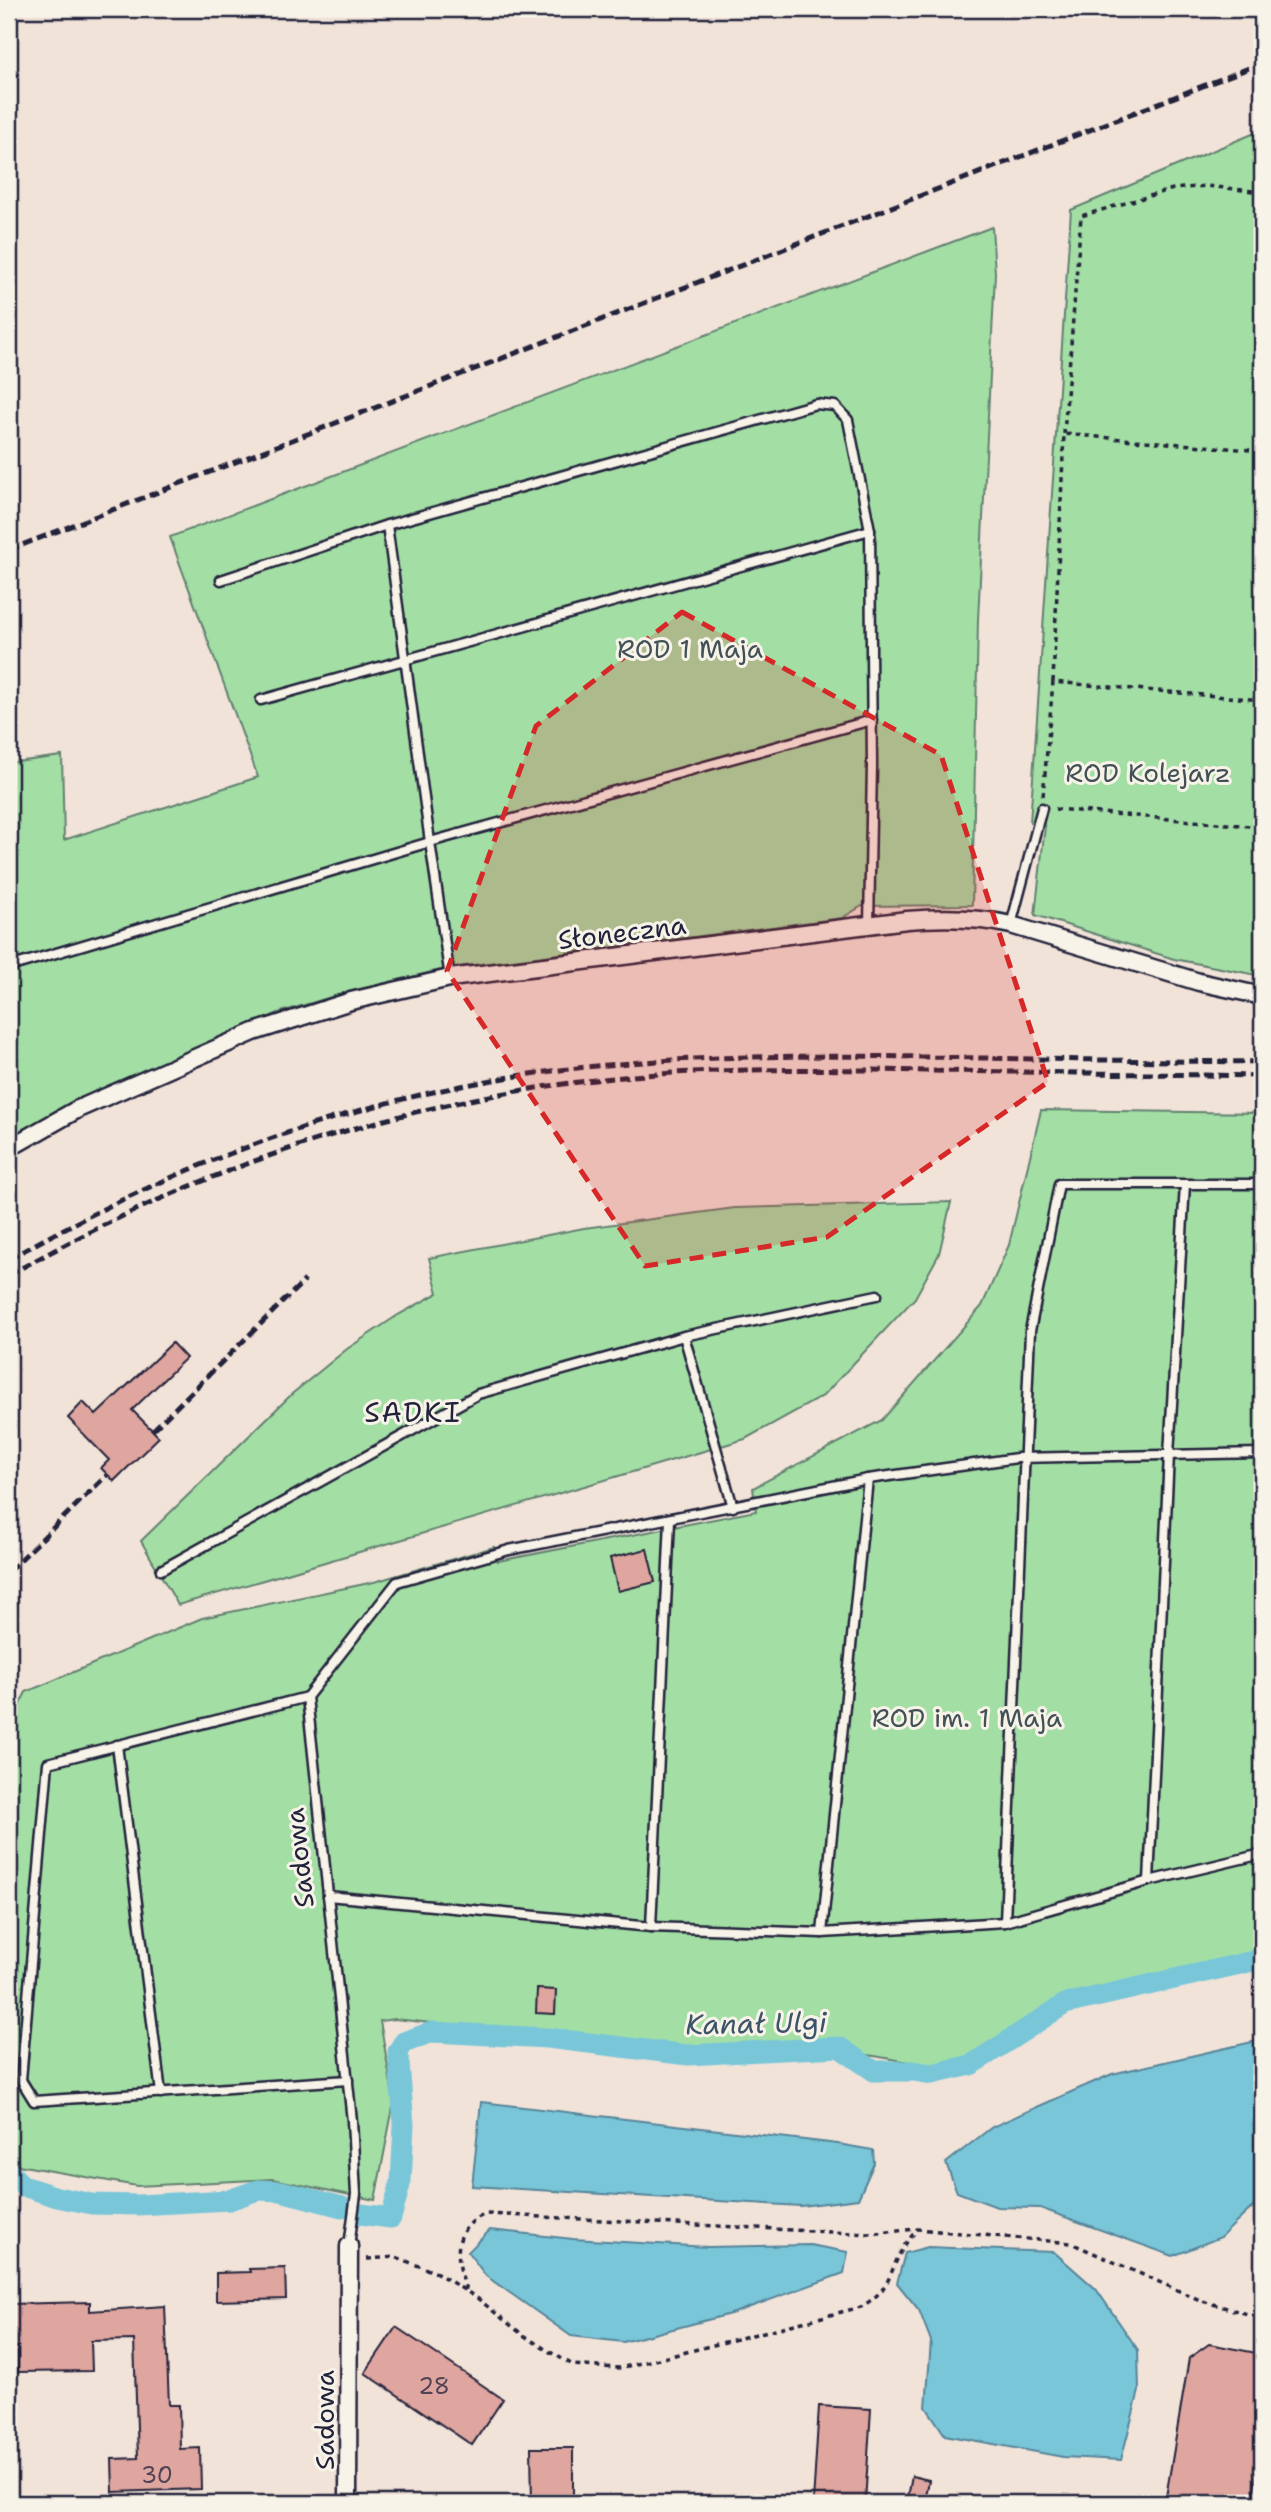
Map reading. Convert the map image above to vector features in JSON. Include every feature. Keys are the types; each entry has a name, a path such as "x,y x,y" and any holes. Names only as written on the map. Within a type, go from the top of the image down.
{"street":[{"name":"Słoneczna","path":"9,1148 78,1109 254,1032 351,1001 450,978 943,916 1011,925 1199,982 1262,996"},
{"name":"Sadowa","path":"348,2503 349,2253"}],"lane":[{"path":"221,580 387,525 817,404 835,406 848,420 870,530 870,925"},
{"path":"387,525 450,978"},
{"path":"261,700 405,662 870,530"},
{"path":"9,967 430,842 872,720"},
{"path":"1011,925 1042,808"},
{"path":"1004,1922 1030,1331 1059,1184 1262,1184"},
{"path":"1149,1881 1185,1184"},
{"path":"161,1570 478,1394 684,1336 877,1295"},
{"path":"684,1336 733,1507"},
{"path":"348,2080 34,2101 20,2080 48,1763 307,1697 397,1582 509,1550 868,1479 1024,1458 1262,1453"},
{"path":"822,1933 868,1479"},
{"path":"651,1927 670,1520"},
{"name":"Sadowa","path":"307,1697 348,2080 356,2194 349,2253"},
{"path":"117,1745 161,2093"},
{"path":"328,1896 651,1927 822,1933 1004,1922 1149,1881 1262,1854"}],"path":[{"path":"1262,192 1208,186 1173,189 1081,216 1064,434 1053,682 1042,808 1262,827"},
{"path":"1064,434 1262,451"},
{"path":"1053,682 1262,700"},
{"path":"467,2291 458,2252 460,2236 472,2220 486,2214 870,2234 917,2229 1071,2243 1202,2301 1262,2318"},
{"path":"349,2253 396,2257 437,2273 467,2291 523,2334 573,2365 619,2368 861,2307 878,2297 917,2229"}],"highlighted area":[{"path":"682,612 941,755 1048,1082 827,1237 645,1266 447,971 536,726"}],"green space":[{"name":"ROD Kolejarz","path":"1262,130 1262,976 1174,959 1035,915 1045,826 1030,823 1071,210"},
{"name":"ROD 1 Maja","path":"992,227 995,273 978,620 972,905 862,906 842,918 449,968 351,991 278,1013 59,1111 9,1141 9,763 62,756 64,840 258,777 170,537"},
{"name":"ROD im. 1 Maja","path":"1041,1110 1262,1113 1262,1953 1060,1999 978,2059 945,2068 815,2046 687,2051 395,2019 380,2021 394,2102 375,2200 273,2179 137,2186 18,2165 9,2154 9,1726 26,1692 202,1618 374,1582 494,1547 498,1561 756,1511 753,1488 882,1420 982,1306 1009,1245"},
{"path":"951,1202 939,1254 915,1298 823,1396 745,1439 178,1605 141,1541 293,1393 347,1349 398,1315 438,1293 429,1258 584,1228 735,1208"}],"water":[{"path":"1261,2040 1262,2198 1221,2237 1173,2256 1040,2208 997,2207 957,2192 946,2163 992,2127 1112,2074"},
{"path":"481,2102 838,2144 873,2150 874,2163 858,2199 801,2206 472,2186"},
{"path":"490,2230 573,2239 708,2247 810,2245 848,2252 844,2273 734,2313 623,2342 571,2336 486,2276 468,2252"},
{"path":"928,2247 1054,2252 1096,2289 1138,2350 1139,2391 1121,2460 1063,2457 945,2435 926,2407 931,2341 919,2310 897,2283 905,2253"}],"building":[{"path":"172,1343 186,1358 132,1410 159,1437 114,1481 101,1468 109,1460 68,1418 83,1402 96,1415"},
{"path":"647,1549 655,1582 618,1591 610,1558"},
{"path":"537,1989 556,1990 555,2014 536,2013"},
{"path":"285,2268 286,2299 216,2301 216,2273"},
{"path":"90,2302 90,2311 165,2306 169,2405 179,2405 180,2449 200,2448 201,2489 113,2492 112,2459 138,2458 134,2340 91,2341 92,2371 18,2372 18,2347 9,2347 9,2304"},
{"path":"396,2327 503,2399 472,2445 365,2373"},
{"path":"1209,2344 1262,2354 1262,2438 1252,2503 1165,2503 1189,2358"},
{"path":"819,2406 871,2409 865,2503 813,2503"},
{"path":"531,2448 573,2448 573,2503 532,2503"},
{"path":"912,2476 929,2480 925,2503 907,2503"}],"waterway":[{"name":"Kanał Ulgi","path":"361,2214 391,2218 401,2181 404,2125 398,2051 404,2042 432,2032 547,2038 688,2055 839,2047 874,2071 932,2074 971,2065 1065,2004 1262,1959"},
{"path":"9,2172 23,2186 92,2204 138,2205 229,2200 258,2190 281,2191 342,2207"}],"railway":[{"path":"9,550 1262,63"},
{"path":"9,1259 125,1198 246,1148 370,1108 499,1079 605,1065 712,1058 872,1056 1262,1062"},
{"path":"9,1275 148,1204 220,1174 366,1125 441,1106 518,1091 636,1076 760,1070 1262,1076"},
{"path":"153,1430 305,1280"},
{"path":"9,1571 107,1475"}],"district":[{"name":"SADKI","path":"413,1412"}]}
